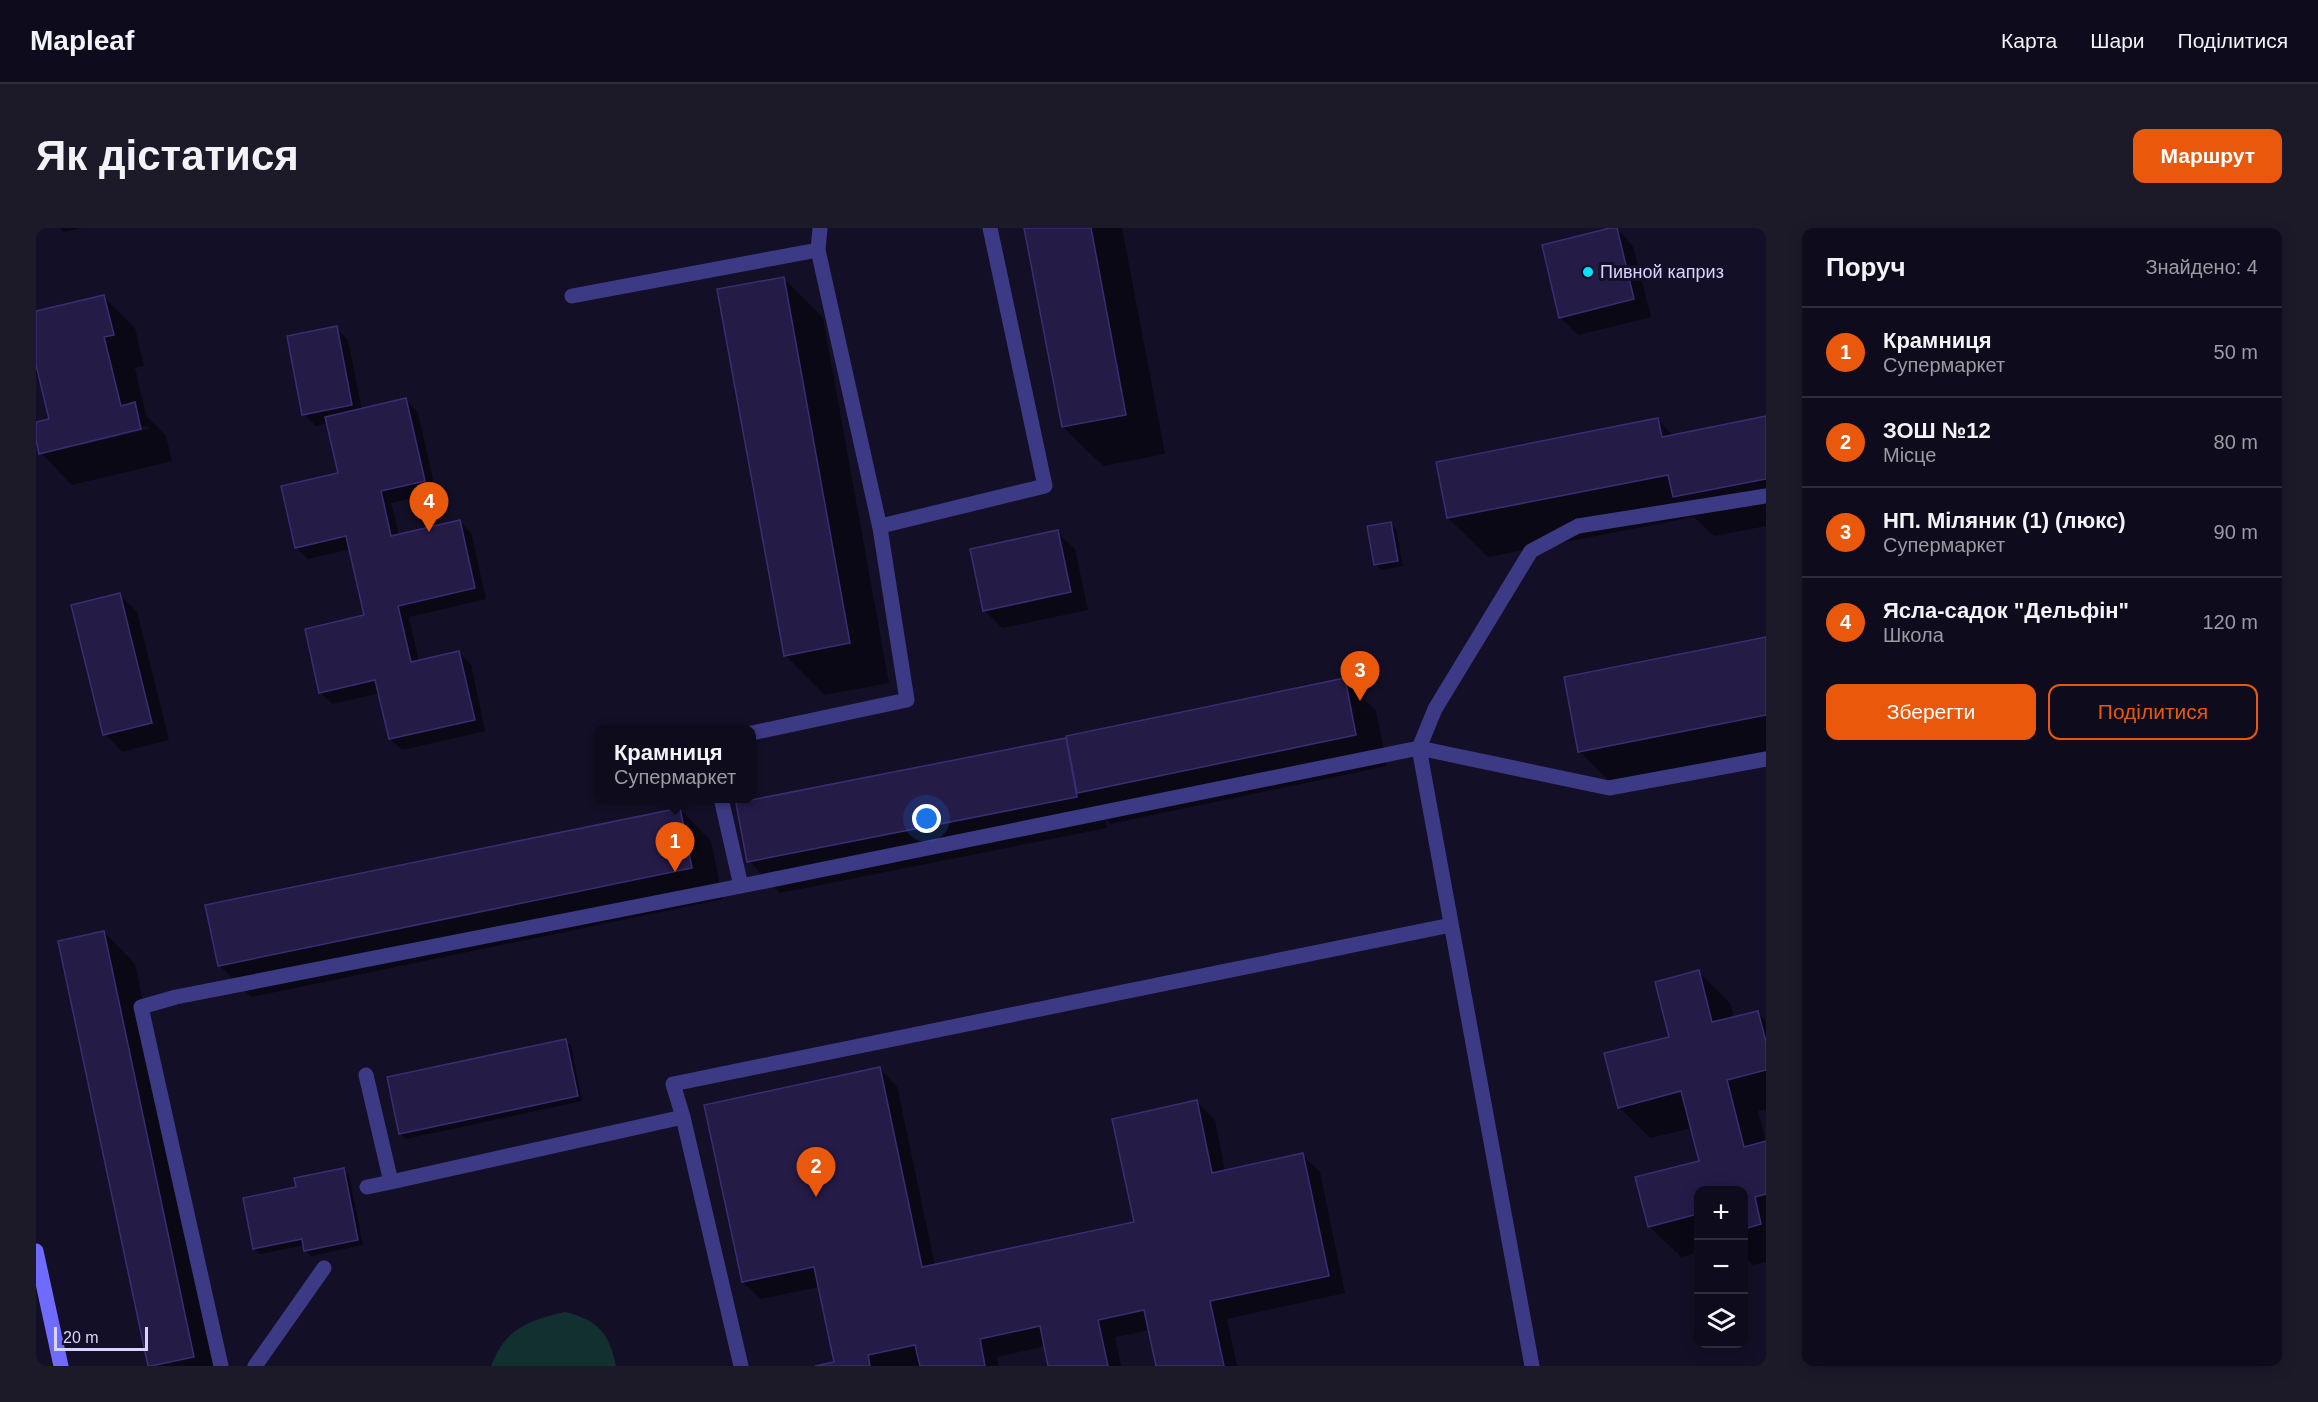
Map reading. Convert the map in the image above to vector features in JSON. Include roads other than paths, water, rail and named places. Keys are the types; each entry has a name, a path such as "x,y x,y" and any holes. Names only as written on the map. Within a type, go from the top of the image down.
{"street":[{"path":"36,1251 61,1366"}],"lane":[{"path":"756,732 907,700 879,528 818,250 820,228"},
{"path":"879,528 1045,486 990,228"},
{"path":"572,296 818,250"},
{"path":"1532,1366 1419,748 1435,710 1531,551 1578,526 1766,496"},
{"path":"221,1366 141,1007 176,996 741,886 1419,748 1609,788 1766,759"},
{"path":"722,803 741,886"},
{"path":"741,1366 683,1117 673,1084 1451,925"},
{"path":"366,1075 392,1182"},
{"path":"367,1187 683,1117"},
{"path":"255,1366 324,1268"}],"place":[{"name":"Пивной каприз","path":"1588,272"},
{"name":"Ясла-садок \"Дельфін\"","path":"429,532"},
{"name":"НП. Міляник (1) (люкс)","path":"1360,701"},
{"name":"Крамниця","path":"675,872"},
{"name":"ЗОШ №12","path":"816,1197"}]}
